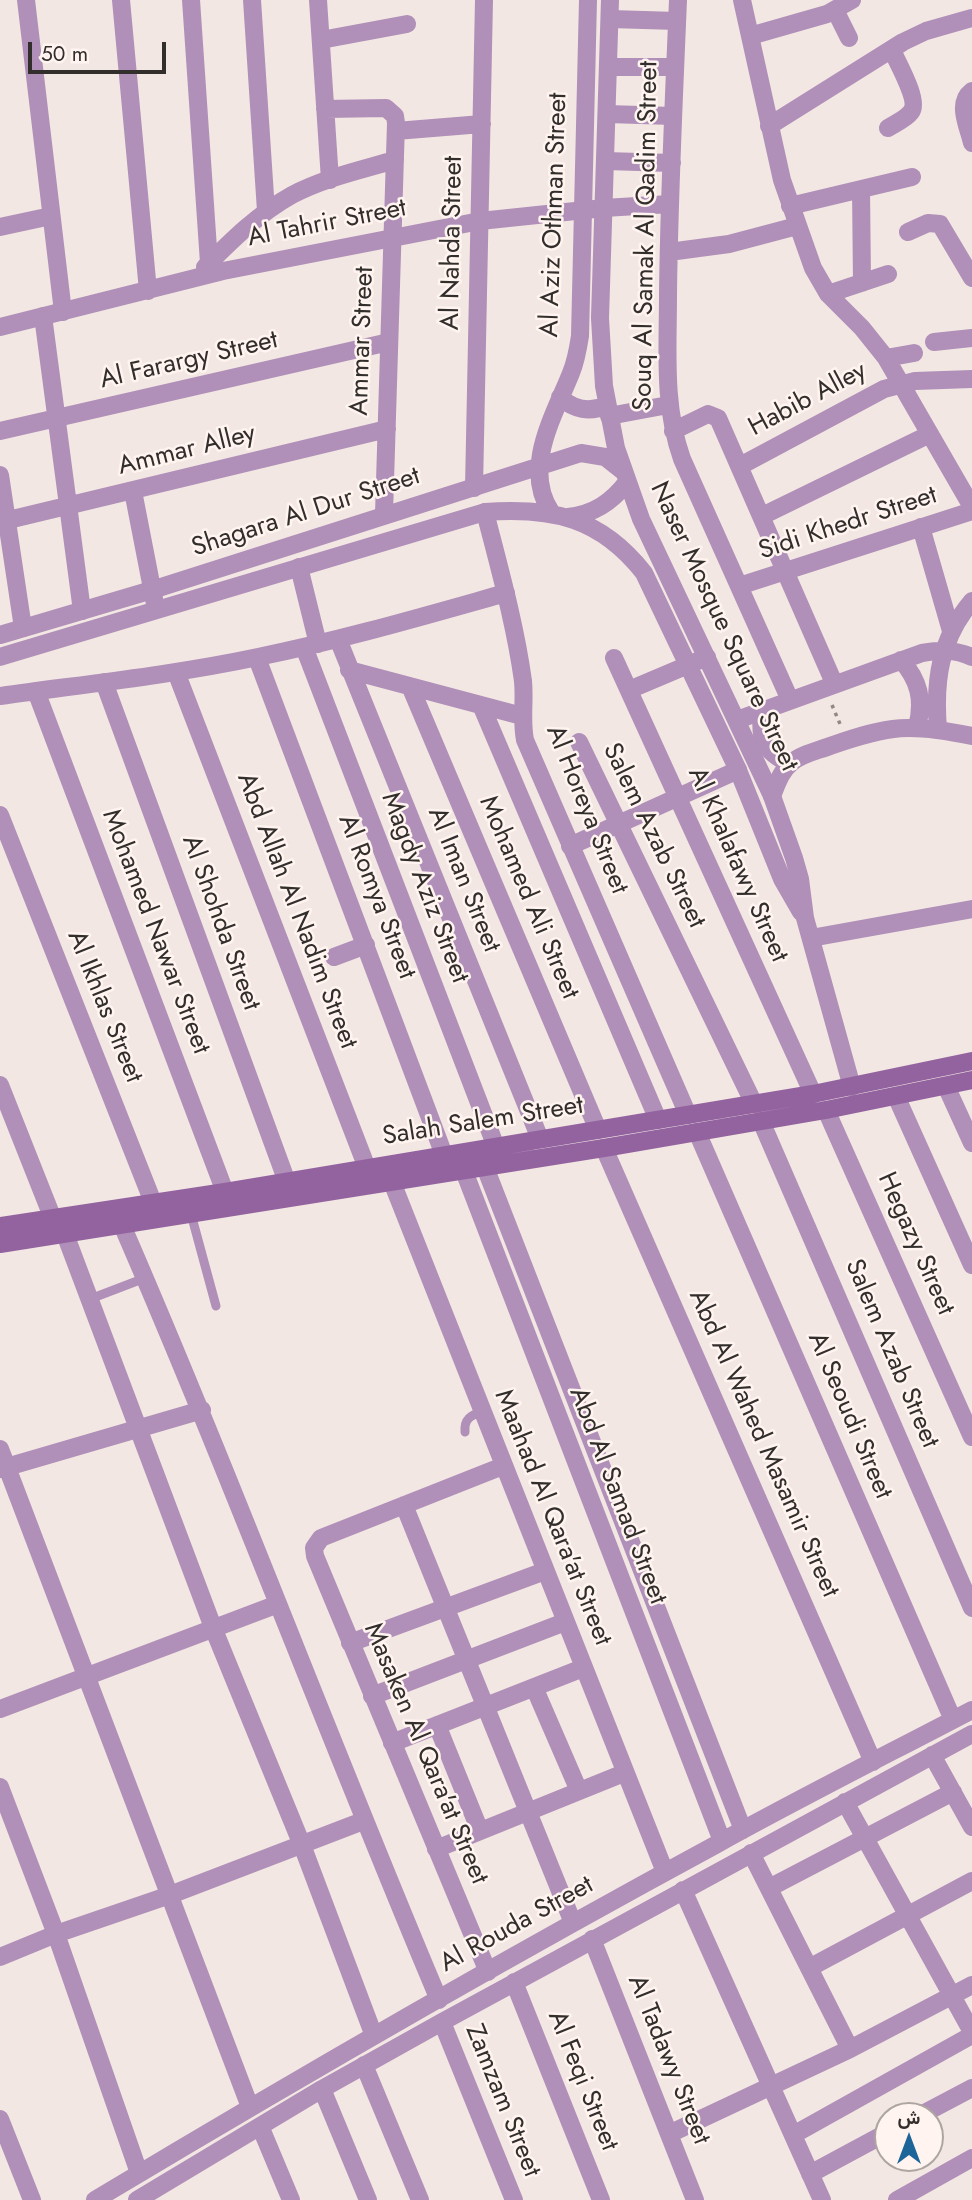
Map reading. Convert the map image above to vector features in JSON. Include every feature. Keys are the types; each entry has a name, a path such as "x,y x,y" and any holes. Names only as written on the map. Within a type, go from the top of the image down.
{"main road":[{"name":"Salah Salem Street","path":"0,1244 122,1225 157,1211 225,1192 813,1094 972,1061"},
{"name":"Salah Salem Street","path":"0,1226 157,1211 191,1214 826,1110 972,1080"}],"street":[{"path":"26,0 63,312"},
{"path":"121,0 148,291"},
{"path":"191,0 209,263"},
{"path":"253,0 267,211"},
{"path":"318,0 330,180"},
{"name":"Al Nahda Street","path":"474,488 484,0"},
{"name":"Al Aziz Othman Street","path":"540,466 549,425 571,372 580,336 588,0"},
{"name":"Al Aziz Othman Street","path":"601,356 610,0"},
{"name":"Souq Al Samak Al Qadim Street","path":"678,0 671,163 668,405 682,459 789,700"},
{"path":"750,36 835,10 852,0"},
{"path":"744,1 769,126 790,206 813,268 828,294 862,328 886,358 972,509"},
{"path":"835,10 849,38"},
{"path":"769,126 892,50 926,32 972,18"},
{"path":"610,19 677,21"},
{"path":"321,40 408,24"},
{"path":"888,128 911,112 914,100 892,50"},
{"path":"608,66 675,67"},
{"path":"972,91 963,104 972,143"},
{"path":"325,109 386,108 394,116 396,131 482,124"},
{"path":"607,114 673,116"},
{"name":"Ammar Street","path":"384,514 396,131"},
{"path":"192,279 247,226 294,194 394,160"},
{"path":"606,161 671,163"},
{"path":"790,206 912,177"},
{"path":"861,189 862,283"},
{"name":"Al Tahrir Street","path":"0,327 223,271 480,221 670,204"},
{"path":"0,227 51,216"},
{"path":"908,232 928,223 940,224 972,278"},
{"path":"669,252 729,244 797,226"},
{"path":"828,294 888,274"},
{"path":"43,316 82,611"},
{"path":"934,342 972,338"},
{"name":"Al Farargy Street","path":"0,431 390,342"},
{"path":"886,358 914,353"},
{"name":"Naser Mosque Square Street","path":"601,356 608,410 625,477 641,519 772,796 800,879 805,918 852,1087"},
{"path":"901,383 972,379"},
{"name":"Habib Alley","path":"740,466 901,383"},
{"path":"560,397 566,403 582,410 668,405"},
{"path":"673,431 703,416 714,415 721,423 786,571 830,685"},
{"name":"Ammar Alley","path":"4,521 387,429"},
{"path":"762,516 930,434"},
{"name":"Shagara Al Dur Street","path":"0,635 152,590 581,453 605,457 625,477"},
{"path":"540,466 540,491 559,515 580,516 602,506 612,499 625,477"},
{"path":"0,475 4,521 23,628"},
{"path":"133,491 156,609"},
{"name":"Sidi Khedr Street","path":"739,586 972,509"},
{"name":"Shagara Al Dur Street","path":"0,657 485,512 513,510 559,515"},
{"name":"Al Horeya Street","path":"485,512 506,593 523,680 522,716 525,740 688,1115"},
{"name":"Naser Mosque Square Street","path":"559,515 591,526 611,538 645,573 738,770 782,879 805,918"},
{"path":"921,527 951,631"},
{"name":"Magdy Aziz Street","path":"299,567 311,646 496,1147"},
{"path":"0,696 257,658 506,593"},
{"path":"938,729 937,689 943,650 951,631 972,601"},
{"name":"Al Iman Street","path":"338,639 540,1139"},
{"path":"737,720 922,653 958,651 972,657"},
{"path":"629,690 707,657"},
{"name":"Al Romya Street","path":"257,658 444,1155"},
{"name":"Al Khalafawy Street","path":"614,658 813,1094"},
{"path":"901,660 911,671 917,684 920,712 917,727"},
{"path":"349,670 522,716"},
{"name":"Abd Allah Al Nadim Street","path":"176,672 367,1168"},
{"name":"Al Shohda Street","path":"104,682 287,1182"},
{"name":"Mohamed Ali Street","path":"410,686 598,1130"},
{"name":"Mohamed Nawar Street","path":"36,691 225,1192"},
{"path":"481,705 658,1120"},
{"path":"762,711 760,727 764,742 773,755 790,764"},
{"path":"772,796 783,772 799,758 872,732 895,727 917,727 972,736"},
{"name":"Salem Azab Street","path":"579,742 754,1104"},
{"path":"570,846 738,770"},
{"name":"Al Ikhlas Street","path":"0,815 157,1211"},
{"path":"811,938 972,909"},
{"path":"334,957 366,945"},
{"path":"0,1085 52,1219"},
{"path":"946,1086 972,1143"},
{"path":"896,1096 972,1265"},
{"name":"Hegazy Street","path":"826,1110 972,1437"},
{"name":"Salem Azab Street","path":"761,1121 972,1608"},
{"name":"Al Seoudi Street","path":"697,1132 953,1720"},
{"name":"Abd Al Wahed Masamir Street","path":"604,1148 873,1762"},
{"name":"Abd Al Samad Street","path":"485,1167 743,1830"},
{"name":"Abd Al Samad Street","path":"464,1171 722,1841"},
{"name":"Maahad Al Qara'at Street","path":"392,1182 665,1872"},
{"path":"122,1225 202,1410 363,1821 439,2000"},
{"path":"65,1234 214,1629 302,1845 374,2036"},
{"path":"4,1468 202,1410"},
{"path":"0,1449 4,1468 87,1677 250,2107"},
{"path":"503,1466 404,1505 573,1923"},
{"name":"Masaken Al Qara'at Street","path":"404,1505 321,1538 314,1548 315,1556 488,1972"},
{"path":"350,1643 545,1571"},
{"path":"0,1709 278,1604"},
{"path":"372,1696 565,1622"},
{"path":"392,1743 583,1668"},
{"path":"534,1687 579,1791"},
{"name":"Al Rouda Street","path":"95,2200 250,2107 573,1923 722,1841 972,1710"},
{"path":"437,1725 480,1831"},
{"name":"Al Rouda Street","path":"137,2200 168,2192 260,2126 364,2065 972,1734"},
{"path":"932,1755 972,1827"},
{"path":"436,1849 624,1773"},
{"path":"0,1787 56,1934 139,2173"},
{"path":"769,1888 953,1792"},
{"path":"793,2135 972,2033 845,1802"},
{"path":"0,1957 363,1821"},
{"path":"751,1853 850,2049"},
{"path":"809,1968 972,1881"},
{"path":"683,1890 822,2200"},
{"name":"Al Tadawy Street","path":"592,1939 695,2200"},
{"name":"Al Feqi Street","path":"514,1982 601,2200"},
{"path":"669,2134 850,2049 972,1985"},
{"name":"Zamzam Street","path":"442,2022 514,2200"},
{"path":"364,2065 420,2200"},
{"path":"944,2103 972,2088"},
{"path":"322,2089 368,2200"},
{"path":"0,2119 32,2200"},
{"path":"260,2126 291,2200"},
{"path":"810,2174 874,2140"},
{"path":"897,2200 972,2158"}],"lane":[{"path":"191,1214 216,1306"},
{"path":"90,1299 145,1278"},
{"path":"465,1432 464,1424 469,1416 482,1411"}],"path":[{"path":"830,685 846,740"}]}
